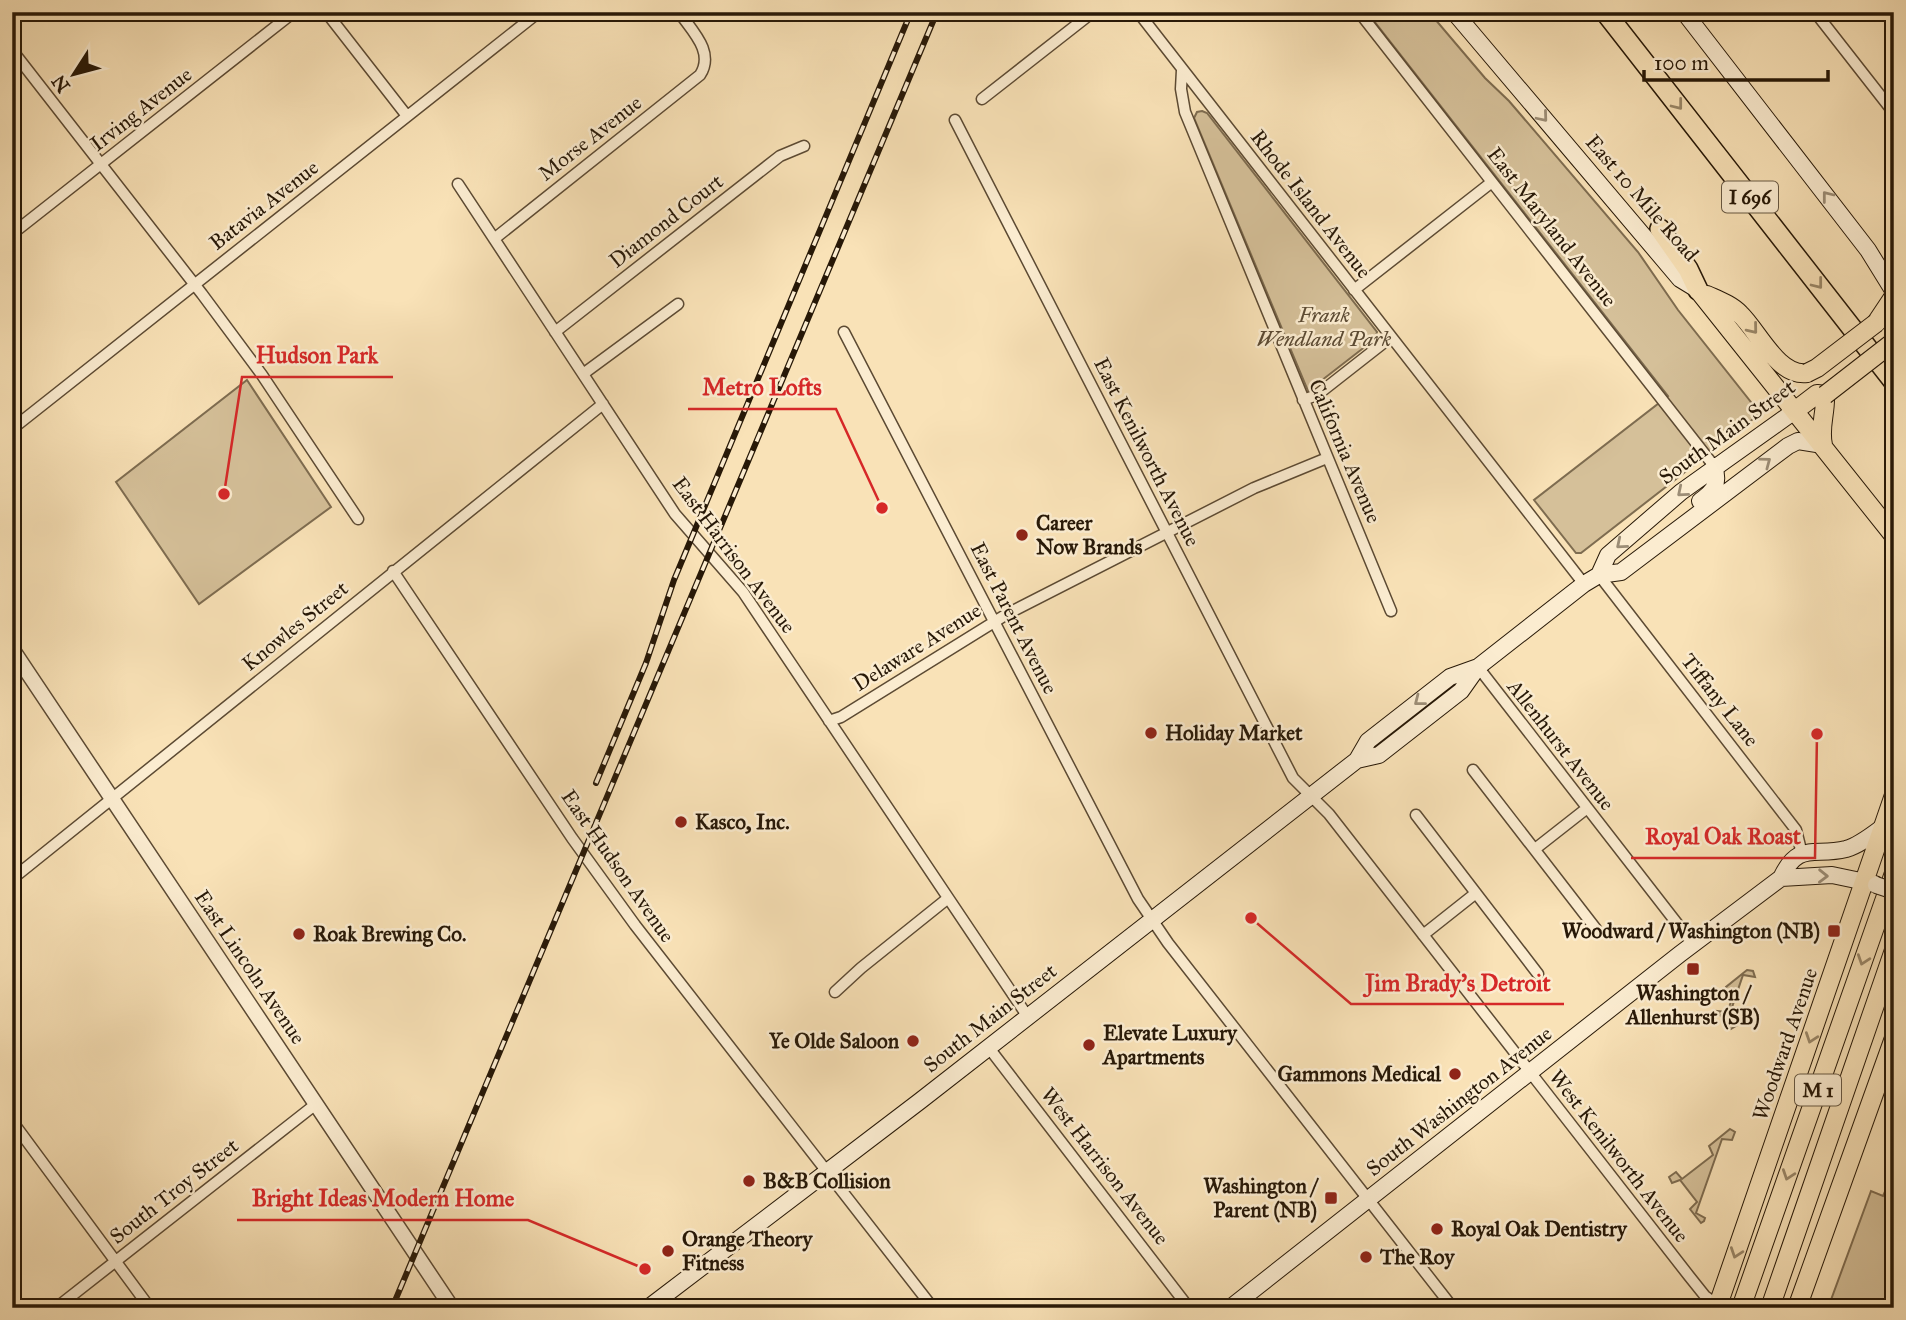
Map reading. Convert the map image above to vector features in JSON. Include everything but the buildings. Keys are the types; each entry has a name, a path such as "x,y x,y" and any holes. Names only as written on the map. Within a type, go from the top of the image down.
{"highway":[{"name":"I 696","path":"1605,12 1894,382"},
{"path":"1660,229 1688,268 1698,289"}],"main road":[{"name":"East 10 Mile Road","path":"1454,12 1680,279 1698,289 1894,536"},
{"path":"1684,12 1868,250 1894,294 1876,323 1817,368 1807,373 1795,373 1782,365 1739,312 1698,289"},
{"name":"South Main Street","path":"1599,575 1608,555 1681,492 1817,394 1825,396 1893,342"},
{"path":"1823,445 1821,429 1826,407 1825,396"},
{"name":"South Main Street","path":"648,1308 827,1173 1357,761 1368,741 1450,677 1478,667 1584,584 1599,575 1620,572 1788,446 1798,441 1823,445"},
{"path":"1659,544 1678,518 1714,489 1718,476 1714,466"},
{"name":"Woodward Avenue","path":"1718,1307 1870,882 1894,795"},
{"path":"1802,854 1846,849 1860,843 1884,826"},
{"name":"South Washington Avenue","path":"1230,1308 1693,944 1781,878 1789,862 1802,854"},
{"name":"M 1","path":"1741,1308 1894,873"},
{"path":"1781,878 1832,875 1870,882 1894,891"},
{"name":"M 1","path":"1770,1308 1894,950"},
{"path":"1797,1308 1894,1038"}],"street":[{"name":"Irving Avenue","path":"12,234 294,12"},
{"path":"326,12 407,116"},
{"name":"Batavia Avenue","path":"12,429 539,12"},
{"name":"Morse Avenue","path":"494,239 701,75 706,63 705,51 679,12"},
{"path":"982,99 1093,12"},
{"name":"Rhode Island Avenue","path":"1138,12 1584,584"},
{"name":"East Maryland Avenue","path":"1359,12 1714,466"},
{"path":"1815,12 1894,113"},
{"path":"12,50 262,375 358,519"},
{"name":"California Avenue","path":"1182,70 1181,89 1185,112 1391,611"},
{"name":"East Kenilworth Avenue","path":"955,120 1293,778 1311,796"},
{"name":"Diamond Court","path":"555,332 780,156 804,146"},
{"path":"1354,290 1492,182"},
{"name":"East Harrison Avenue","path":"458,184 675,514 735,581 1028,1017"},
{"path":"583,374 678,304"},
{"name":"East Parent Avenue","path":"844,332 1135,894 1152,921 1453,1308"},
{"path":"1304,400 1317,395 1391,337"},
{"name":"Knowles Street","path":"12,879 603,404"},
{"name":"Delaware Avenue","path":"829,721 841,717 994,621 1254,488 1327,458"},
{"name":"East Hudson Avenue","path":"393,571 572,838 621,906 933,1308"},
{"name":"Tiffany Lane","path":"1599,575 1796,830 1802,854"},
{"name":"East Lincoln Avenue","path":"12,649 452,1308"},
{"name":"Allenhurst Avenue","path":"1478,667 1693,944"},
{"path":"1473,770 1596,929"},
{"name":"West Kenilworth Avenue","path":"1311,796 1329,814 1689,1276 1718,1307"},
{"path":"1535,849 1586,809"},
{"path":"1416,815 1538,974"},
{"path":"1423,935 1476,893"},
{"path":"835,992 947,898"},
{"name":"West Harrison Avenue","path":"989,1048 1189,1308"},
{"name":"South Troy Street","path":"56,1308 316,1104"},
{"path":"12,1121 150,1308"}],"green space":[{"path":"1367,12 1429,12 1638,252 1678,310 1758,411 1757,416 1581,553 1576,553 1534,500 1668,396"},
{"name":"Frank Wendland Park","path":"1197,112 1207,113 1377,332 1375,339 1308,391 1194,118"},
{"path":"247,380 331,507 199,604 116,482"},
{"path":"1747,970 1753,971 1755,977 1743,975 1727,1022 1736,1026 1731,1029 1717,1011 1727,1012 1734,994 1727,991 1726,987"},
{"path":"1730,1129 1735,1132 1732,1140 1722,1139 1696,1213 1705,1218 1701,1223 1690,1209 1697,1202 1680,1180 1672,1183 1669,1177 1676,1172 1682,1179 1713,1155 1709,1146"},
{"path":"1888,1185 1894,1187 1894,1308 1828,1308 1871,1191 1883,1196"}],"railway":[{"path":"596,783 646,663 674,580 911,12"},
{"path":"392,1308 937,12"}],"place":[{"name":"Hudson Park","path":"224,494"},
{"name":"Metro Lofts","path":"882,508"},
{"name":"Career Now Brands","path":"1022,535"},
{"name":"Holiday Market","path":"1151,733"},
{"name":"Royal Oak Roast","path":"1817,734"},
{"name":"Kasco, Inc.","path":"681,822"},
{"name":"Jim Brady's Detroit","path":"1251,918"},
{"name":"Woodward / Washington (NB)","path":"1834,931"},
{"name":"Roak Brewing Co.","path":"299,934"},
{"name":"Washington / Allenhurst (SB)","path":"1693,969"},
{"name":"Ye Olde Saloon","path":"913,1041"},
{"name":"Elevate Luxury Apartments","path":"1089,1045"},
{"name":"Gammons Medical","path":"1455,1074"},
{"name":"B&B Collision","path":"749,1181"},
{"name":"Washington / Parent (NB)","path":"1331,1198"},
{"name":"Royal Oak Dentistry","path":"1437,1229"},
{"name":"Orange Theory Fitness","path":"668,1251"},
{"name":"The Roy","path":"1366,1257"},
{"name":"Bright Ideas Modern Home","path":"645,1269"}]}
